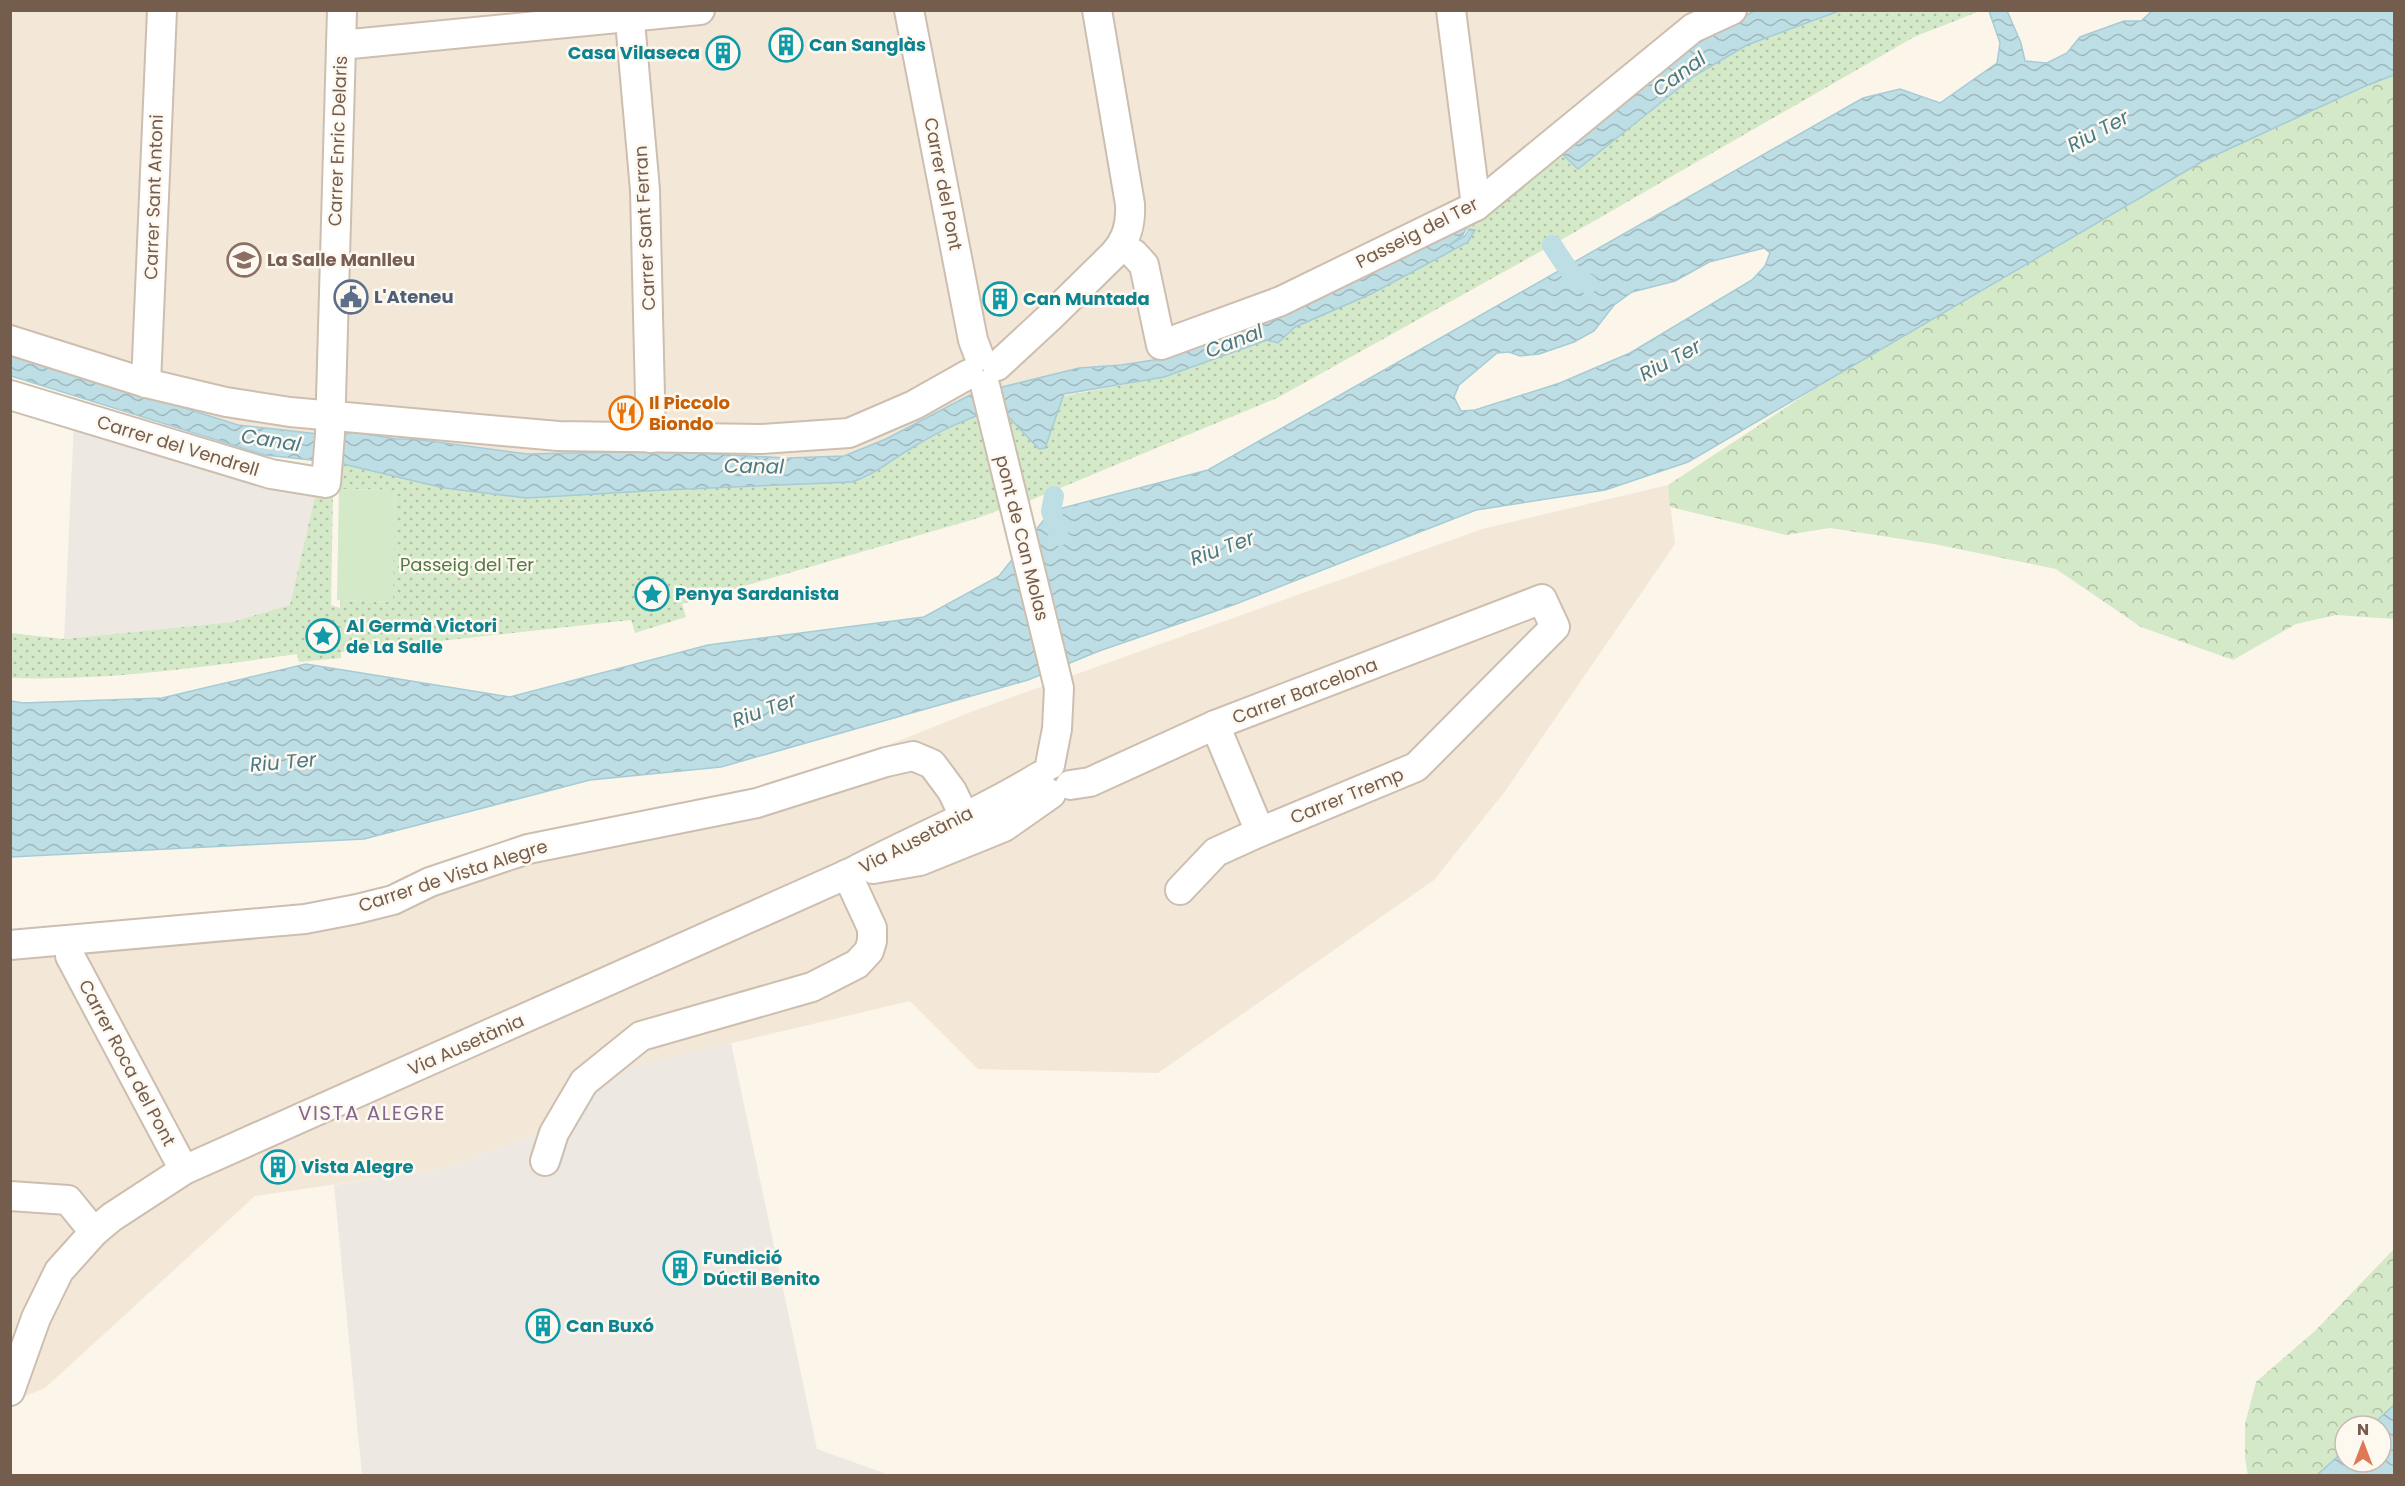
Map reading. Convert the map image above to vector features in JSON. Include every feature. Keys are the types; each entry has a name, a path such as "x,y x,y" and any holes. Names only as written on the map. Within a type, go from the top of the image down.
{"street":[{"name":"Carrer Sant Antoni","path":"146,383 162,10"},
{"name":"Carrer Enric Delaris","path":"329,437 342,10"},
{"path":"341,45 630,15 700,10"},
{"name":"Carrer del Pont","path":"909,10 973,340 983,374"},
{"path":"10,340 146,383 226,402 329,437 558,436 761,440 849,433 983,374 1050,317 1121,246 1129,228 1130,204 1097,10"},
{"path":"1451,10 1476,206"},
{"name":"Passeig del Ter","path":"1121,246 1134,254 1144,265 1161,345 1281,301 1476,206 1691,19 1732,10"},
{"name":"Carrer Sant Ferran","path":"630,15 645,190 651,438"},
{"name":"pont de Can Molas","path":"983,374 1059,688 1069,711 1055,778"},
{"name":"Carrer del Vendrell","path":"10,395 271,474 326,483 329,437"},
{"name":"Carrer Barcelona","path":"1055,778 1090,782 1215,725 1542,599"},
{"name":"Carrer Tremp","path":"1180,890 1216,852 1416,767 1555,627 1542,599"},
{"path":"1215,725 1260,832"},
{"name":"Carrer de Vista Alegre","path":"10,945 305,919 357,909 393,900 430,882 528,849 757,802 886,762 913,756 932,764 952,791 964,816"},
{"name":"Via Ausetània","path":"10,1391 36,1318 58,1271 94,1232 112,1217 184,1170 850,873 1010,794 1055,778"},
{"name":"Via Ausetània","path":"850,873 909,864 930,858 1004,827 1055,778"},
{"path":"544,1161 554,1133 584,1082 641,1036 812,987 857,964 869,951 872,928 850,873"},
{"name":"Carrer Roca del Pont","path":"70,956 184,1170"},
{"path":"10,1196 68,1200 94,1232"}],"shaded area":[{"path":"11,11 1754,11 1739,18 1570,140 1160,359 1079,368 970,395 886,439 844,456 822,458 648,451 527,454 414,439 319,434 238,425 11,353"},
{"path":"74,421 316,492 290,605 232,622 64,639"},
{"path":"1668,485 1675,544 1506,790 1434,880 1158,1073 978,1069 910,1001 635,1066 534,1135 442,1169 255,1196 45,1388 11,1402 11,938 327,909 419,874 752,799 976,710 1482,529"},
{"path":"731,1043 817,1449 889,1475 362,1475 334,1185 442,1169 534,1135 634,1066"}],"green space":[{"path":"1839,11 1980,11 1914,37 1561,240 1277,398 1024,503 1000,408 1164,377 1267,340 1278,343 1295,327 1371,294 1468,242 1475,230 1456,229 1558,150 1578,169 1694,76 1747,45"},
{"path":"2394,75 2394,619 2336,615 2296,624 2233,660 2141,627 2056,569 1934,544 1830,528 1786,535 1670,507 1668,485 1846,368 2203,161 2363,86"},
{"name":"Passeig del Ter","path":"978,414 1002,509 975,519 682,604 686,617 635,633 631,620 341,652 341,658 299,662 297,654 118,675 11,678 11,633 64,639 232,622 290,605 316,492 333,492 331,605 340,608 340,600 392,602 395,490 339,489 339,463 444,488 664,490 852,482 865,478 910,449"},
{"path":"339,489 395,490 393,602 337,600"},
{"path":"2394,1249 2394,1405 2384,1414 2333,1414 2333,1461 2317,1475 2248,1476 2245,1457 2245,1424 2256,1382 2316,1330"}],"water":[{"name":"Canal","path":"1754,11 1839,11 1747,45 1694,76 1578,169 1558,150 1676,56"},
{"name":"Riu Ter","path":"1989,11 2007,11 2021,43 2025,61 2047,63 2067,53 2080,37 2124,21 2141,21 2152,11 2394,11 2394,75 2203,161 1688,462 1605,490 1476,510 1233,605 1099,651 1028,680 721,767 590,780 364,839 11,857 11,701 23,703 162,698 306,664 510,697 708,645 924,617 999,576 1051,511 1208,470 1863,98 1900,89 1940,103 1997,63 2000,43","holes":["1764,248 1770,253 1765,266 1752,280 1630,353 1560,383 1475,410 1461,411 1454,397 1459,385 1497,353 1509,352 1520,356 1539,354 1574,342 1594,331 1614,305 1632,292 1675,281 1709,262"]},
{"name":"Canal","path":"1456,229 1466,229 1463,235 1446,247 1465,236 1469,229 1475,230 1468,242 1371,294 1295,327 1278,343 1267,340 1164,377 1064,394 1045,448 1039,449 1000,408 943,431 852,482 527,498 444,488 339,463 265,455 11,376 11,353 238,425 319,434 341,435 353,432 527,454 663,451 788,458 844,456 886,439 970,395 1079,368 1160,359"},
{"path":"2394,1405 2394,1475 2317,1475 2333,1461 2333,1474 2393,1474 2393,1414 2384,1414"}],"waterway":[{"path":"1552,245 1572,273 1588,284"},
{"path":"1054,496 1051,511 1059,536"}],"place":[{"name":"Can Sanglàs","path":"786,45"},
{"name":"Casa Vilaseca","path":"723,53"},
{"name":"La Salle Manlleu","path":"244,260"},
{"name":"L'Ateneu","path":"351,297"},
{"name":"Can Muntada","path":"1000,299"},
{"name":"Il Piccolo Biondo","path":"626,413"},
{"name":"Penya Sardanista","path":"652,594"},
{"name":"Al Germà Victori de La Salle","path":"323,636"},
{"name":"Vista Alegre","path":"278,1167"},
{"name":"Fundició Dúctil Benito","path":"680,1268"},
{"name":"Can Buxó","path":"543,1326"}],"district":[{"name":"VISTA ALEGRE","path":"372,1113"}]}
